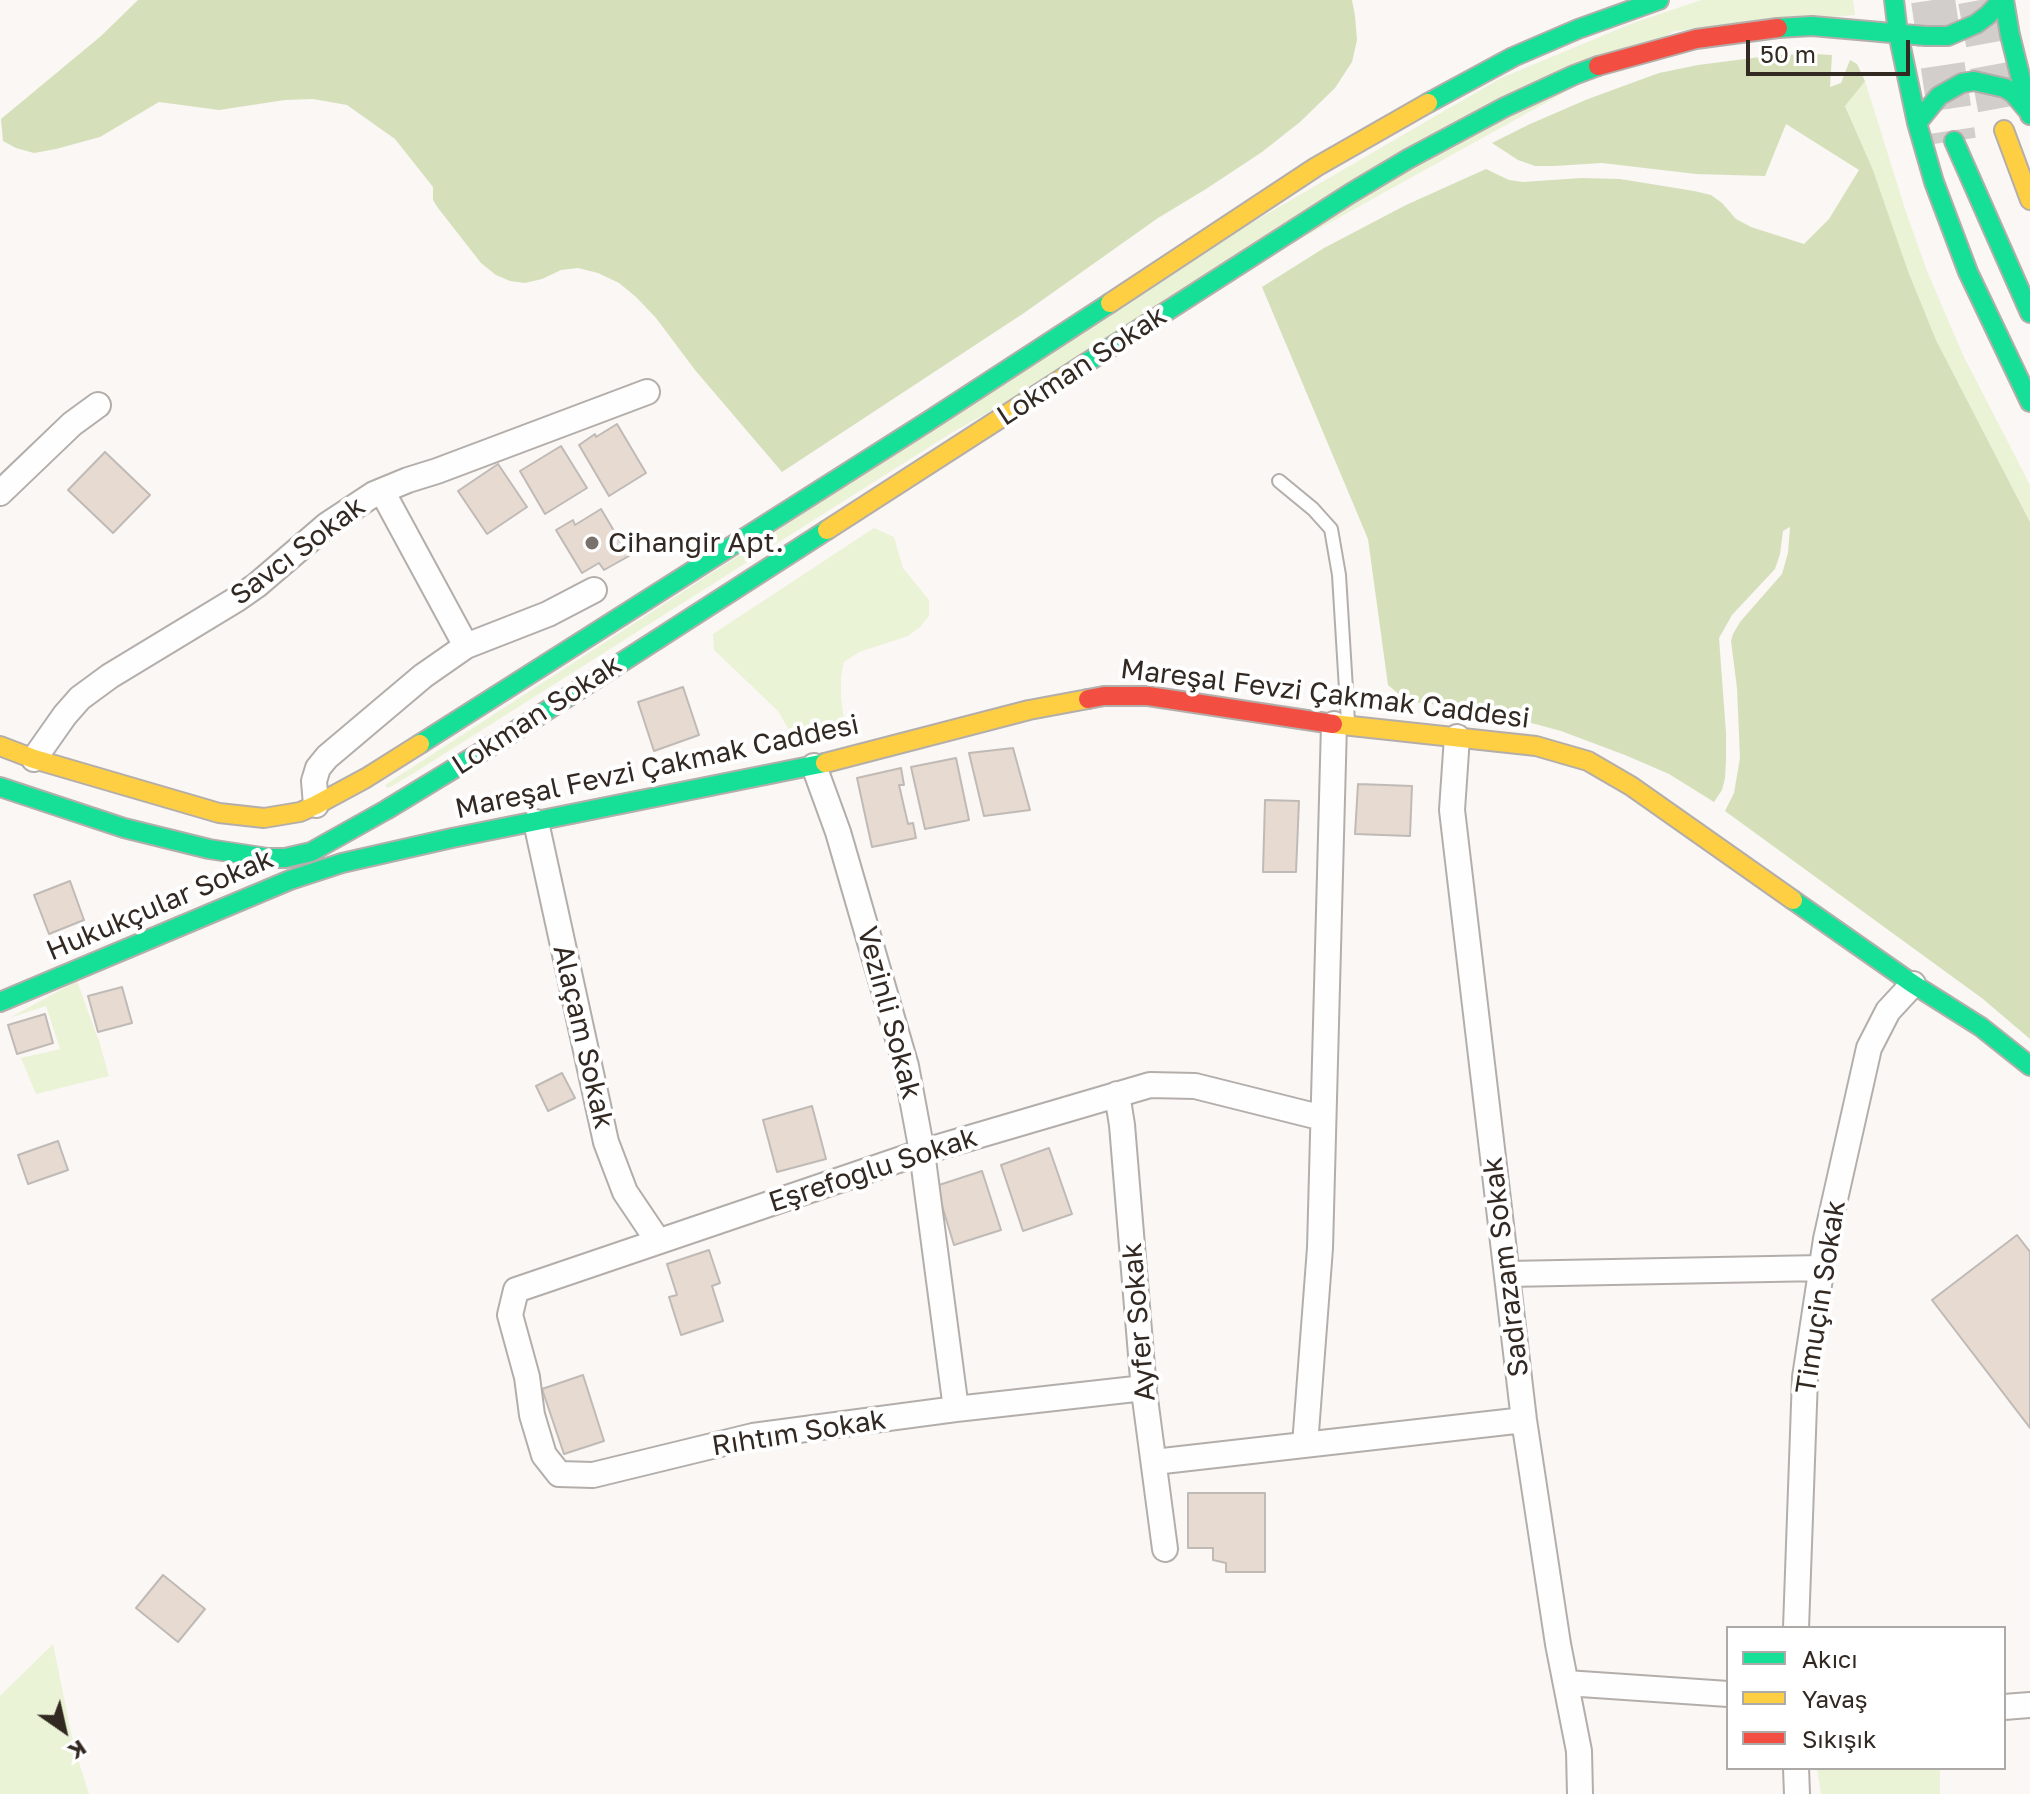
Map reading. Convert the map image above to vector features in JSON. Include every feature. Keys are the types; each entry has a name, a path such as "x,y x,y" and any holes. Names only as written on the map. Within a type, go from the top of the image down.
{"main road":[{"name":"Lokman Sokak","path":"324,824 366,778 913,431 1316,167 1513,57 1578,29 1659,0"},
{"path":"1894,0 1891,32 1934,182 1968,272 2030,402"},
{"name":"Lokman Sokak","path":"324,824 501,740 1351,193 1505,107 1610,62 1696,39 1812,26 1940,37 1969,28 2003,0"},
{"path":"2003,0 2030,113"},
{"path":"1917,123 1939,96 1962,83 1974,81 2005,88 2030,113"},
{"path":"2004,130 2030,200"},
{"path":"1954,141 2030,313"},
{"name":"Mareşal Fevzi Çakmak Caddesi","path":"342,863 814,766 1029,710 1104,696 1148,696 1341,724 1536,746 1588,761 1631,786 1913,984 1981,1027 2030,1066"},
{"path":"0,746 34,759 219,813 264,818 300,812 324,824 342,863"},
{"path":"0,787 160,838 251,856 301,856 324,824"},
{"name":"Hukukçular Sokak","path":"0,1002 290,880 342,863"}],"street":[{"name":"Savcı Sokak","path":"34,759 80,698 110,676 257,585 350,509 382,491 647,392"},
{"path":"0,493 72,424 98,405"},
{"path":"382,491 466,646"},
{"path":"324,824 314,781 318,768 327,757 423,676 466,646 548,614 594,590"},
{"path":"1305,1445 1320,1248 1341,724"},
{"name":"Sadrazam Sokak","path":"1457,737 1452,810 1524,1420 1558,1644 1579,1751 1580,1794"},
{"name":"Vezinli Sokak","path":"814,766 838,832 906,1066 922,1152 956,1409"},
{"name":"Alaçam Sokak","path":"536,822 606,1142 625,1192 658,1241"},
{"name":"Timuçin Sokak","path":"1796,1626 1805,1377 1826,1239 1869,1048 1888,1011 1913,984"},
{"name":"Eşrefoğlu Sokak","path":"527,1377 510,1315 516,1290 922,1152 1150,1085 1195,1086 1323,1118"},
{"name":"Ayfer Sokak","path":"1117,1094 1144,1388 1165,1549"},
{"path":"1507,1274 1822,1268"},
{"name":"Rıhtım Sokak","path":"527,1377 532,1415 544,1455 559,1474 593,1475 753,1436 1144,1388"},
{"path":"1154,1462 1524,1420"},
{"path":"1566,1683 1726,1694"},
{"path":"2006,1707 2030,1705"},
{"path":"1796,1770 1797,1794"}],"lane":[{"path":"1279,481 1313,509 1331,529 1339,575 1341,724"}],"green space":[{"path":"138,0 1352,0 1357,40 1352,62 1335,88 1300,122 1262,152 1158,218 1024,313 782,472 636,297 619,283 578,268 561,270 525,283 496,275 481,263 438,208 433,200 433,187 395,139 347,105 313,99 285,100 219,110 159,102 100,137 56,149 34,153 3,141 1,119 101,36"},
{"path":"1701,0 1853,0 1855,15 1675,31 953,432 414,773 392,786 387,788 385,785 1248,225 1501,78 1633,23"},
{"path":"1776,55 1832,55 1830,87 1841,83 1850,60 1857,64 1865,81 1845,106 1873,170 1936,340 2030,522 2030,1039 1983,999 1725,811 1734,793 1740,758 1731,641 1740,622 1782,574 1790,527 1783,531 1775,569 1732,615 1719,638 1726,761 1722,790 1714,802 1669,774 1561,731 1491,712 1407,701 1388,685 1368,539 1262,287 1324,248 1406,205 1486,169 1509,180 1523,182 1620,179 1711,195 1736,219 1751,227 1804,244 1829,219 1859,170 1786,124 1765,176 1696,174 1602,163 1535,166 1518,160 1492,143 1588,99 1659,73"},
{"path":"1865,81 1927,271 1963,355 2030,485 2030,522 1936,340 1873,170 1844,103"},
{"path":"874,528 894,537 903,568 929,600 929,616 908,636 859,652 844,662 841,696 849,735 798,746 778,711 714,650 713,634"},
{"path":"77,981 109,1076 36,1094 21,1058 60,1049 46,1006 9,1018"},
{"path":"53,1644 74,1747 89,1794 0,1794 0,1696"},
{"path":"1817,1770 1940,1770 1940,1794 1821,1794"}],"building":[{"path":"617,424 646,473 609,496 579,445"},
{"path":"561,446 587,488 545,514 520,471"},
{"path":"105,452 150,495 113,533 68,490"},
{"path":"498,464 527,507 487,534 458,491"},
{"name":"Cihangir Apt.","path":"601,509 629,556 604,570 599,563 582,573 556,530 573,520 575,525"},
{"path":"683,687 699,735 654,751 638,702"},
{"path":"1013,748 1030,810 984,816 969,753"},
{"path":"956,758 969,820 925,829 911,767"},
{"path":"901,768 904,785 899,785 908,824 913,823 916,838 872,847 857,778"},
{"path":"1358,784 1412,786 1410,836 1355,834"},
{"path":"1265,800 1299,801 1296,872 1263,872"},
{"path":"70,881 84,920 49,934 34,895"},
{"path":"122,987 132,1023 98,1032 88,996"},
{"path":"45,1014 53,1043 17,1054 8,1025"},
{"path":"562,1073 575,1098 548,1111 536,1086"},
{"path":"812,1106 826,1159 777,1172 763,1120"},
{"path":"58,1141 68,1170 28,1184 18,1155"},
{"path":"1049,1148 1072,1214 1023,1231 1001,1165"},
{"path":"982,1171 1001,1230 954,1245 936,1186"},
{"path":"2017,1235 2030,1252 2030,1428 1932,1300"},
{"path":"709,1250 720,1283 712,1286 723,1321 681,1335 669,1297 677,1295 667,1264"},
{"path":"583,1375 604,1441 564,1454 542,1389"},
{"path":"1188,1493 1265,1493 1265,1572 1226,1572 1226,1563 1213,1560 1213,1548 1188,1548"},
{"path":"163,1575 205,1609 178,1642 136,1608"}],"tunnel":[{"path":"1933,0 1954,141"},
{"path":"1980,0 2002,120"}],"traffic: fast":[{"path":"1428,103 1513,57 1578,29 1659,0"},
{"path":"1894,0 1917,123 1934,182 1968,272 2030,402"},
{"path":"1778,28 1812,26 1948,36 1976,24 2002,0"},
{"path":"2004,0 2030,115"},
{"path":"1083,365 1408,159 1505,107 1598,66"},
{"path":"1917,123 1939,96 1962,83 1974,81 2005,88 2029,112"},
{"path":"1954,141 2030,313"},
{"path":"420,744 1110,303"},
{"path":"0,787 124,828 209,849 268,858 311,852 501,740 827,530"},
{"path":"0,1002 290,880 342,863 825,763"},
{"path":"1793,900 1913,984 1981,1027 2030,1066"}],"traffic: slow":[{"path":"1110,303 1316,167 1428,103"},
{"path":"2004,130 2030,200"},
{"path":"827,530 1083,365"},
{"path":"825,763 1029,710 1088,699"},
{"path":"1333,724 1536,746 1588,761 1631,786 1793,900"},
{"path":"0,746 34,759 219,813 264,818 300,812 316,805 420,744"}],"traffic: jam":[{"path":"1598,66 1696,39 1778,28"},
{"path":"1088,699 1148,696 1333,724"}],"place":[{"name":"Cihangir Apt.","path":"592,543"}]}
